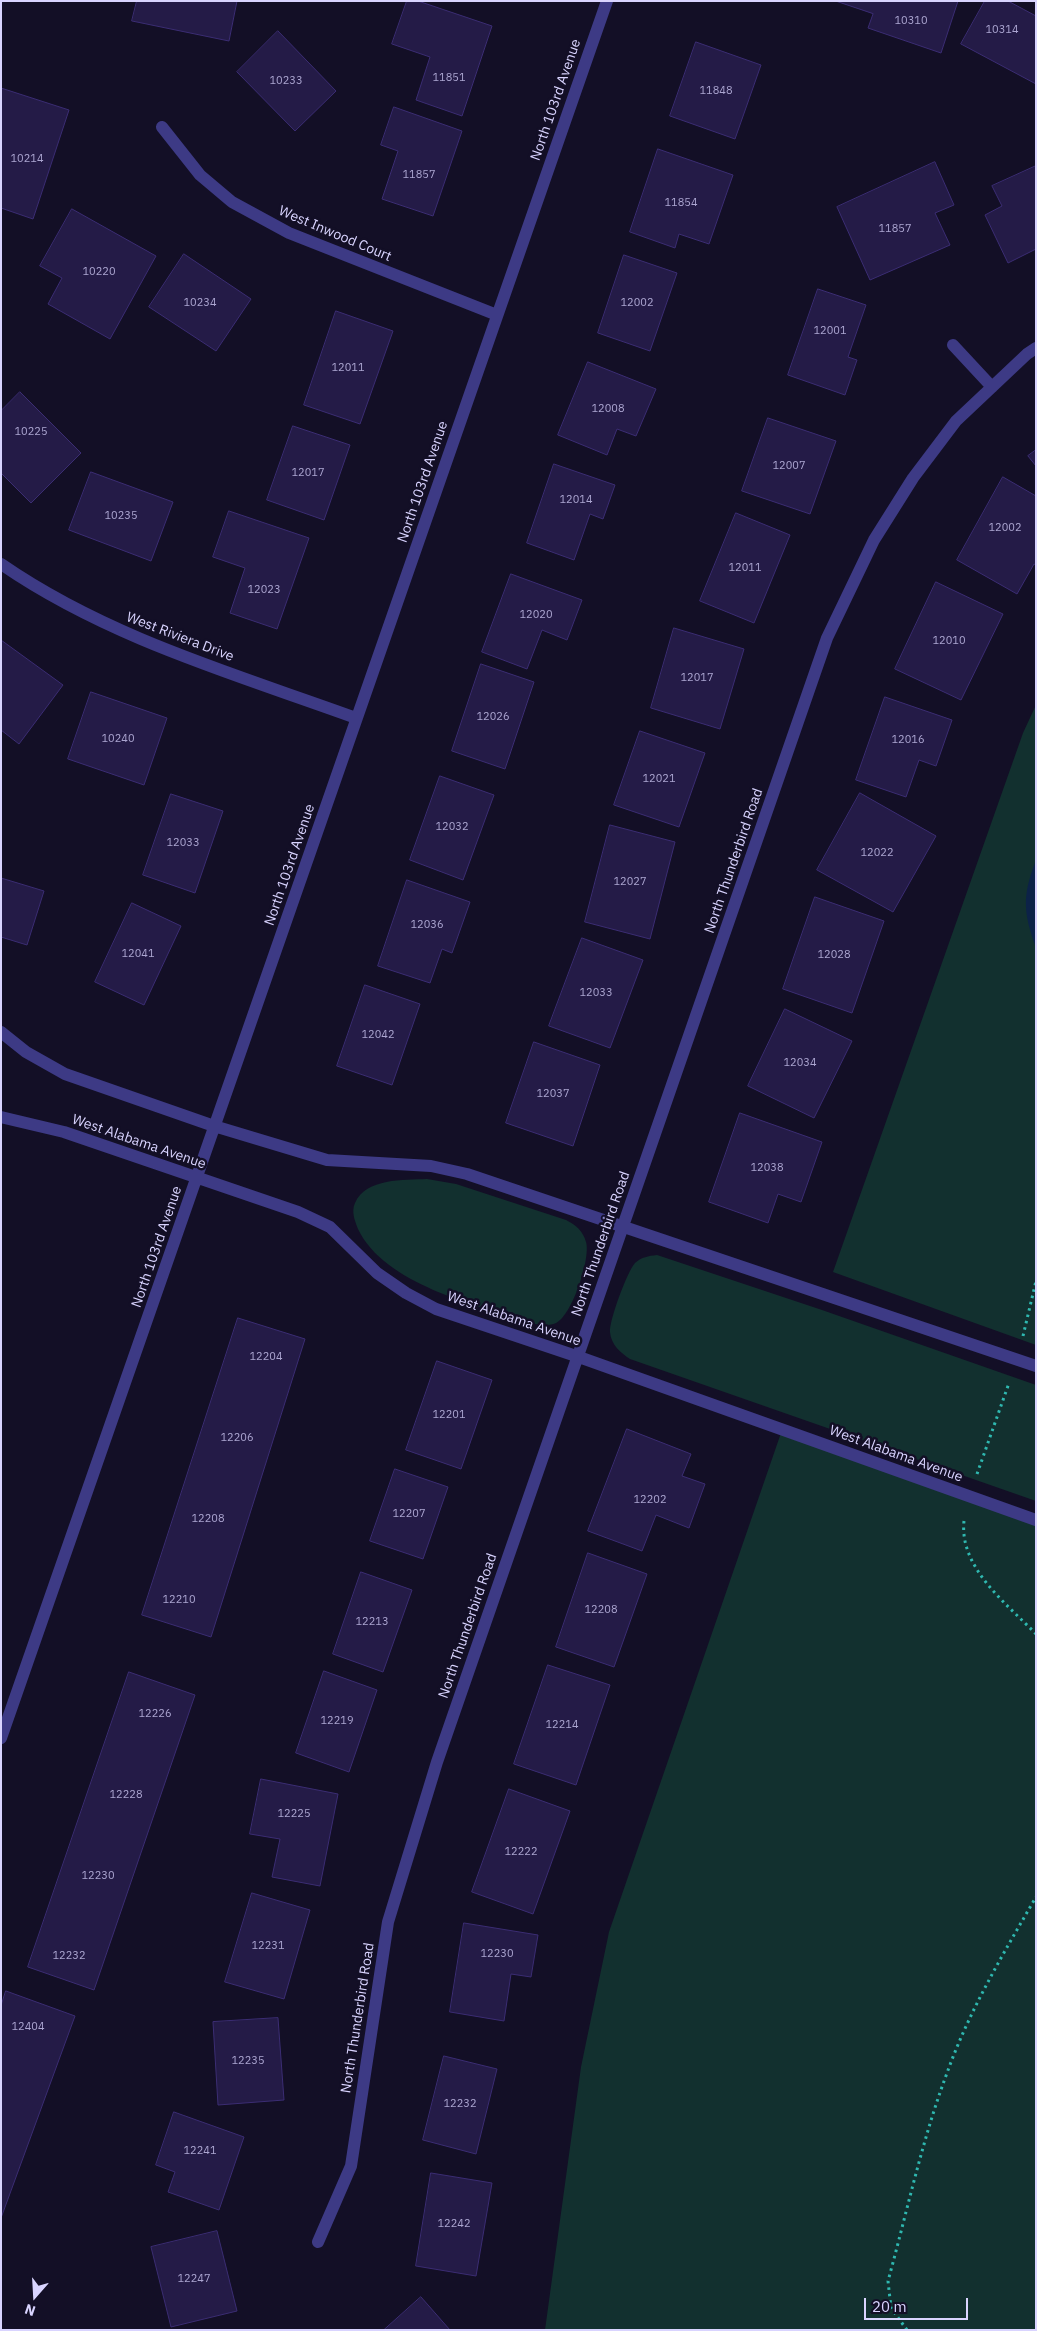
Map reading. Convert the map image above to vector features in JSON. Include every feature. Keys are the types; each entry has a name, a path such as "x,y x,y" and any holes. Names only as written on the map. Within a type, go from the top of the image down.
{"street":[{"name":"North 103rd Avenue","path":"1,1738 607,1"},
{"name":"West Inwood Court","path":"162,127 200,175 232,202 289,233 497,315"},
{"path":"953,345 992,387"},
{"name":"North Thunderbird Road","path":"318,2242 351,2166 388,1922 436,1762 579,1356 827,638 874,540 913,478 956,421 1036,348"},
{"name":"West Riviera Drive","path":"1,564 20,577 128,635 356,718"},
{"path":"1,1032 26,1052 65,1074 93,1086 214,1126 327,1160 431,1166 467,1174 1036,1366"},
{"name":"West Alabama Avenue","path":"1,1117 64,1132 298,1212 330,1228 377,1273 406,1294 436,1308 579,1356 1036,1520"}],"path":[{"path":"1018,1359 1036,1281"},
{"path":"907,2330 890,2308 888,2281 934,2115 947,2073 965,2029 984,1989 1036,1897"}],"green space":[{"path":"1036,705 1036,1345 833,1272 1023,733"},
{"path":"427,1179 456,1184 566,1220 579,1229 586,1242 586,1260 574,1299 562,1318 556,1323 549,1325 529,1323 458,1300 410,1278 388,1264 371,1248 358,1229 354,1216 354,1206 360,1195 368,1189 386,1182"},
{"path":"657,1255 822,1310 1036,1385 1036,1501 630,1359 612,1341 610,1326 612,1318 623,1286 635,1263 645,1257"},
{"path":"782,1430 1036,1520 1036,2330 545,2330 581,2067 609,1932"}],"water":[{"path":"1036,860 1036,948 1027,914 1026,894"}],"building":[{"path":"137,1 237,1 229,41 132,21"},
{"path":"407,1 418,1 492,26 462,116 416,100 430,57 392,44"},
{"path":"836,1 958,1 941,53 868,28 873,14"},
{"path":"985,1 1008,1 1036,16 1036,84 961,44"},
{"path":"278,31 336,91 295,131 237,72"},
{"path":"696,42 761,65 735,139 670,116"},
{"path":"1,88 69,110 33,219 1,208"},
{"path":"394,107 462,131 433,216 382,199 398,151 381,145"},
{"path":"658,149 733,175 709,244 679,234 675,248 630,232"},
{"path":"935,162 954,205 935,213 950,245 870,280 837,207"},
{"path":"1036,166 1036,249 1008,263 985,215 1002,206 992,186"},
{"path":"72,209 156,256 110,339 48,304 62,278 40,266"},
{"path":"184,254 251,299 216,351 149,307"},
{"path":"624,255 677,273 650,351 598,333"},
{"path":"818,289 866,305 848,357 857,360 845,395 788,375"},
{"path":"336,311 393,331 360,424 304,405"},
{"path":"588,362 656,389 636,436 617,429 607,455 558,435"},
{"path":"20,392 81,453 31,503 1,473 1,411"},
{"path":"768,418 836,441 810,514 742,491"},
{"path":"293,426 350,445 324,520 267,500"},
{"path":"1036,450 1036,466 1028,456"},
{"path":"554,464 615,485 603,519 590,514 574,560 527,543"},
{"path":"91,472 173,502 151,561 69,530"},
{"path":"1003,477 1036,496 1036,565 1034,564 1017,594 957,560"},
{"path":"229,511 309,538 277,629 230,613 245,568 213,557"},
{"path":"736,513 790,535 754,623 700,601"},
{"path":"511,574 582,600 567,640 542,630 527,669 482,652"},
{"path":"936,582 1003,614 961,700 895,669"},
{"path":"674,628 744,649 720,729 651,708"},
{"path":"1,640 63,685 19,744 1,730"},
{"path":"481,664 534,682 505,769 452,751"},
{"path":"91,692 167,718 144,785 68,759"},
{"path":"885,697 952,720 936,766 919,760 906,797 856,780"},
{"path":"640,731 705,753 679,827 614,805"},
{"path":"440,776 494,795 463,880 410,860"},
{"path":"860,793 936,836 893,912 817,870"},
{"path":"171,794 223,811 195,893 143,875"},
{"path":"610,825 675,842 650,939 585,922"},
{"path":"1,878 44,891 27,945 1,937"},
{"path":"407,880 470,902 452,953 442,949 430,983 378,966"},
{"path":"815,897 884,921 852,1013 783,989"},
{"path":"132,903 181,926 144,1005 95,982"},
{"path":"582,938 643,960 610,1048 549,1026"},
{"path":"365,985 420,1004 392,1085 337,1066"},
{"path":"785,1009 852,1041 814,1118 748,1086"},
{"path":"534,1042 600,1065 573,1146 506,1123"},
{"path":"740,1113 822,1142 801,1202 778,1194 768,1223 709,1202"},
{"path":"238,1318 305,1339 211,1637 142,1615"},
{"path":"437,1361 492,1380 461,1469 406,1450"},
{"path":"627,1429 691,1454 682,1476 705,1484 689,1528 656,1515 642,1551 588,1531"},
{"path":"395,1469 448,1487 423,1559 370,1541"},
{"path":"588,1553 647,1574 614,1667 556,1647"},
{"path":"361,1572 412,1590 383,1672 333,1654"},
{"path":"548,1665 610,1685 576,1785 514,1764"},
{"path":"324,1671 377,1690 349,1772 296,1753"},
{"path":"129,1672 195,1695 94,1990 28,1967"},
{"path":"261,1779 338,1794 320,1886 272,1877 280,1839 250,1834"},
{"path":"509,1789 570,1811 533,1914 472,1892"},
{"path":"252,1893 310,1910 284,1999 225,1982"},
{"path":"464,1923 538,1935 531,1977 511,1974 504,2021 450,2012"},
{"path":"6,1991 75,2016 1,2218 1,2006"},
{"path":"278,2018 284,2100 218,2105 213,2022"},
{"path":"444,2056 497,2069 476,2154 423,2140"},
{"path":"174,2112 244,2137 219,2210 168,2192 175,2172 156,2165"},
{"path":"431,2173 492,2183 476,2276 416,2266"},
{"path":"217,2231 237,2311 171,2327 151,2247"},
{"path":"421,2297 450,2330 384,2330"}]}
